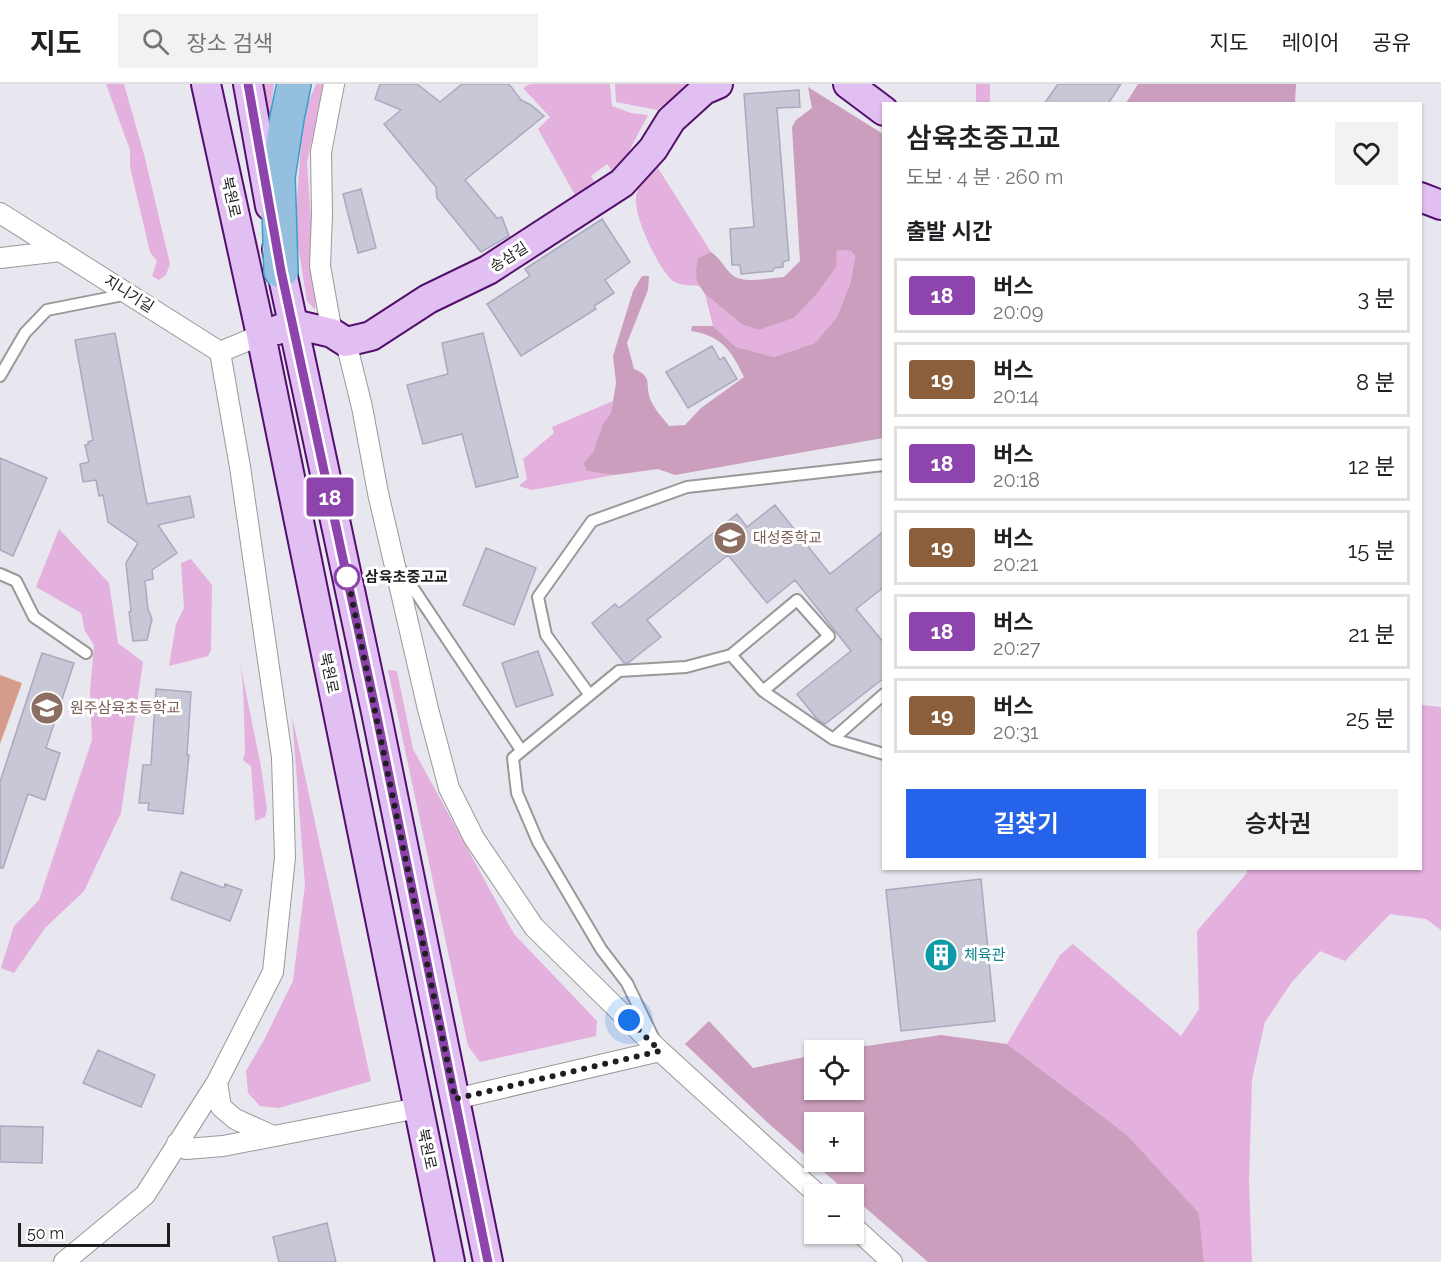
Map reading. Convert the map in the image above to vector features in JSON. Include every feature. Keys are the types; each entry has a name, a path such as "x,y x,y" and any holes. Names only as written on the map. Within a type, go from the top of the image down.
{"highway":[{"path":"281,271 278,177 294,84"}],"street":[{"name":"북원로","path":"206,84 261,335 450,1262"},
{"path":"248,84 281,271 376,712 488,1262"},
{"path":"334,84 321,152 320,266 339,338 362,407 378,493 449,788 474,838 534,927 660,1051 806,1184"},
{"path":"848,84 882,110"},
{"name":"송삼길","path":"339,338 370,336 428,299 488,270 622,183 653,149 671,120 704,88"},
{"path":"1422,198 1441,205"},
{"name":"지니기길","path":"0,213 220,352"},
{"path":"0,258 61,251"},
{"path":"64,1262 145,1196 217,1082 273,972 285,857 282,757 240,467 220,352 294,324 339,338"},
{"path":"177,1143 186,1149 224,1146 418,1108 660,1051"},
{"path":"217,1082 221,1107 235,1119 273,1136"},
{"path":"864,1236 892,1262"}],"lane":[{"path":"0,376 25,333 47,310 129,294"},
{"path":"589,694 546,635 538,597 592,521 687,487 882,465"},
{"path":"394,560 521,750"},
{"path":"0,574 16,581 34,617 86,653"},
{"path":"660,1051 627,983 601,949 537,842 517,793 513,758 619,671 686,667 731,655 797,600 829,636 763,691"},
{"path":"731,655 763,691 833,740 882,753"},
{"path":"833,740 882,696"}],"shaded area":[{"path":"106,84 124,84 145,158 170,264 166,275 159,280 152,276 157,261 150,252 130,167 130,150"},
{"path":"261,84 274,84 269,126"},
{"path":"316,84 324,84 307,163 316,295 315,310 307,301 295,227 303,115"},
{"path":"530,84 610,84 612,106 631,113 648,115 616,176 607,164 591,176 598,188 579,202 538,129 550,117 523,88"},
{"path":"615,84 691,84 657,110 616,102"},
{"path":"976,84 990,84 990,102 976,102"},
{"path":"1138,84 1296,84 1295,102 1127,102"},
{"path":"808,87 882,133 882,438 675,475 658,469 614,475 587,471 583,463 593,453 603,424 611,413 616,383 613,356 633,291 642,276 649,276 648,290 627,343 634,369 646,378 651,401 669,426 685,425 701,408 744,377 735,359 724,346 711,336 691,331 692,326 713,326 736,347 774,357 815,343 837,317 851,281 855,256 851,251 837,250 836,267 816,295 794,318 759,330 743,325 705,294 697,282 698,258 711,252 731,274 749,280 784,277 800,261 792,127 796,120 812,108"},
{"path":"658,168 711,252 698,258 697,282 700,286 682,285 673,281 660,265 641,225 636,201 638,189"},
{"path":"837,250 851,251 855,256 851,281 837,317 815,343 774,357 736,347 713,326 705,294 743,325 759,330 794,318 816,295 835,267"},
{"path":"613,401 611,414 603,424 588,471 614,475 532,490 519,486 527,479 523,459 554,433 552,427"},
{"path":"59,529 109,583 118,643 143,662 121,813 84,891 45,928 14,973 1,968 14,926 39,900 92,740 90,692 94,645 85,631 81,613 36,587"},
{"path":"191,559 212,585 211,650 208,656 169,666 176,624 184,608 181,563"},
{"path":"240,663 267,809 265,817 255,821 251,766 243,760 245,752 243,685"},
{"path":"388,670 397,671 413,749 514,934 597,1021 596,1036 480,1062 468,1046"},
{"path":"0,675 22,683 0,744"},
{"path":"1422,705 1441,707 1441,930 1426,919 1390,914 1345,961 1320,951 1292,982 1265,1022 1252,1079 1249,1182 1252,1262 1204,1262 1199,1213 1127,1135 1007,1044 1060,955 1073,944 1181,1036 1199,1009 1197,931 1247,873 1247,870 1422,870"},
{"path":"292,716 371,1081 279,1108 260,1106 248,1093 246,1071 293,981 305,885"},
{"path":"709,1021 753,1068 804,1057 804,1100 864,1100 864,1046 941,1035 1007,1044 1127,1135 1199,1213 1204,1262 928,1262 864,1207 864,1184 838,1184 824,1172 864,1172 864,1112 804,1112 804,1154 685,1044"}],"building":[{"path":"380,84 417,84 440,102 462,84 509,84 521,100 544,116 465,180 497,218 502,217 509,236 481,252 437,198 436,187 384,124 401,110 375,99"},
{"path":"1058,84 1121,84 1109,102 1045,102"},
{"path":"799,90 800,107 777,108 789,260 783,262 783,267 774,268 773,271 741,274 740,265 732,265 730,229 754,227 744,94"},
{"path":"361,189 376,248 358,253 343,194"},
{"path":"602,219 630,262 605,280 614,293 594,306 596,309 521,356 487,304 530,276 525,269"},
{"path":"115,333 147,504 190,496 194,517 158,525 177,553 152,570 153,579 145,581 148,609 152,619 147,640 133,641 129,612 131,611 126,563 138,543 108,522 103,495 99,496 96,480 83,482 80,464 89,462 85,445 93,440 75,340"},
{"path":"483,333 518,477 476,487 462,434 423,444 407,385 448,374 442,343"},
{"path":"712,346 720,360 724,357 737,379 688,408 666,372"},
{"path":"0,458 47,478 13,556 0,550"},
{"path":"775,505 830,574 882,533 882,589 856,609 882,641 882,680 825,724 817,719 797,694 851,651 795,580 767,603 728,555 647,620 661,637 628,663 624,663 592,623 615,604 619,608 737,514 747,527"},
{"path":"486,548 536,568 514,625 463,605"},
{"path":"538,651 553,695 516,707 502,663"},
{"path":"42,653 74,663 46,748 60,753 45,800 28,794 3,868 0,868 0,782"},
{"path":"156,689 191,692 187,755 189,755 183,814 148,810 149,803 139,803 143,765 151,765"},
{"path":"181,872 224,888 225,884 242,890 230,921 171,899"},
{"name":"체육관","path":"981,879 995,1021 901,1031 886,890"},
{"path":"98,1050 155,1075 141,1107 83,1083"},
{"path":"0,1126 43,1127 42,1163 0,1162"},
{"path":"327,1223 336,1262 279,1262 273,1237"}],"bus line":[{"name":"18","path":"248,84 281,271 376,712 488,1262"}],"place":[{"name":"대성중학교","path":"730,538"},
{"name":"삼육초중고교","path":"347,577"},
{"name":"원주삼육초등학교","path":"47,708"},
{"name":"체육관","path":"941,955"}],"route":[{"path":"347,577 347,575 455,1099 660,1051 629,1020"}]}
